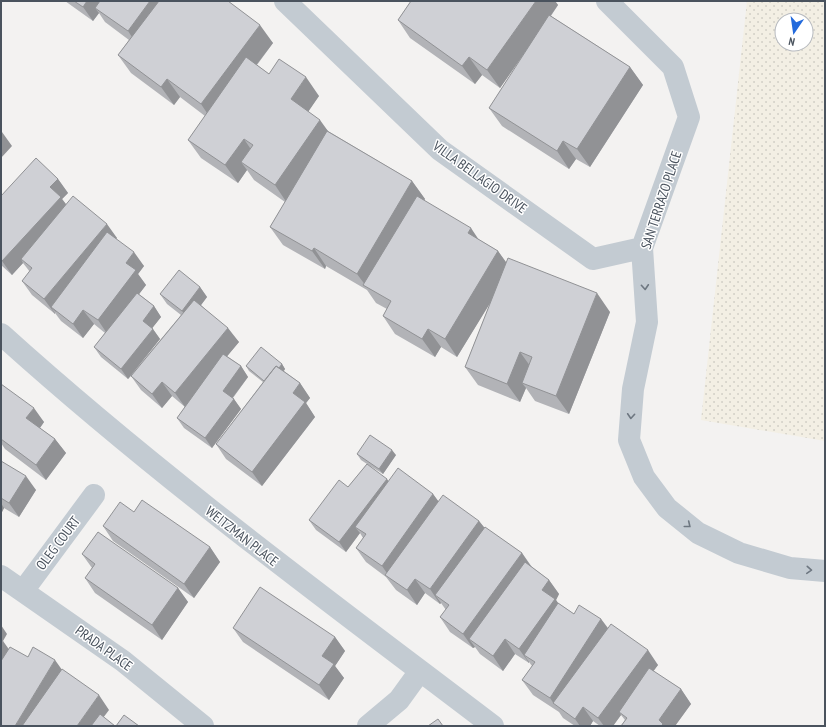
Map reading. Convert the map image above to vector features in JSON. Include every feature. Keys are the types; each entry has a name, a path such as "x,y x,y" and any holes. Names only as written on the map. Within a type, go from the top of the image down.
{"street":[{"name":"VILLA BELLAGIO DRIVE","path":"285,1 440,150 593,259 642,248"},
{"name":"SAN TERRAZO PLACE","path":"607,1 673,67 689,117 642,248 647,322 633,389 629,440 644,477 667,508 698,533 739,553 790,568 825,571"},
{"name":"WEITZMAN PLACE","path":"1,334 69,395 201,504 493,726"},
{"name":"OLEG COURT","path":"23,591 94,495"},
{"name":"PRADA PLACE","path":"1,576 123,661 203,726"},
{"path":"368,726 399,700 420,671"}],"sand":[{"path":"747,1 825,1 825,441 701,420"}],"building":[{"path":"74,1 87,1 83,7"},
{"path":"100,1 150,1 128,31 95,8"},
{"path":"159,1 228,1 260,25 201,104 167,79 161,87 118,55"},
{"path":"411,1 536,1 487,70 469,57 462,66 398,20"},
{"path":"549,15 630,67 577,149 563,141 557,151 489,108"},
{"path":"246,57 269,74 279,59 306,77 291,99 320,120 275,185 241,162 253,145 244,139 225,165 188,140"},
{"path":"327,131 412,181 357,274 314,248 312,251 270,227"},
{"path":"36,158 58,179 50,187 61,197 2,261 1,196"},
{"path":"73,196 107,224 44,299 22,281 32,268 21,259"},
{"path":"417,196 471,228 468,233 498,251 445,339 428,329 422,339 383,316 391,301 363,285"},
{"path":"107,232 134,252 126,263 136,270 98,320 83,310 73,324 51,307"},
{"path":"508,258 597,293 556,396 522,383 532,357 520,352 507,384 465,367"},
{"path":"179,270 200,287 182,311 160,294"},
{"path":"137,293 154,306 143,321 153,329 121,369 94,347"},
{"path":"194,300 228,328 175,393 162,382 152,394 131,376"},
{"path":"261,347 282,364 279,368 276,366 264,381 246,366"},
{"path":"223,354 241,366 223,391 234,399 205,438 177,418"},
{"path":"276,366 300,383 293,393 305,402 252,472 216,444"},
{"path":"1,384 34,408 26,418 55,439 36,465 1,439"},
{"path":"370,435 392,450 379,469 357,454"},
{"path":"1,461 26,476 9,503 1,498"},
{"path":"367,464 387,479 339,542 309,520 339,480 348,487"},
{"path":"398,468 433,494 382,566 356,548 366,534 355,527"},
{"path":"443,495 479,521 430,589 415,579 407,590 385,575"},
{"path":"142,500 210,547 184,584 103,526 120,502 134,512"},
{"path":"485,527 522,553 463,634 440,617 449,605 435,595"},
{"path":"98,532 178,588 152,625 85,578 95,564 82,554"},
{"path":"525,562 549,580 542,590 555,599 519,649 505,639 493,656 469,639"},
{"path":"260,587 335,637 322,656 334,664 319,685 233,628"},
{"path":"558,603 574,614 579,605 601,619 550,698 522,680 535,662 524,655"},
{"path":"611,624 648,650 598,718 583,707 575,719 553,703"},
{"path":"10,647 28,657 33,647 55,660 15,726 1,726 1,661"},
{"path":"649,668 681,689 659,720 663,724 661,726 621,726 627,718 619,712"},
{"path":"62,669 99,695 77,726 22,726"},
{"path":"100,714 115,726 91,726"},
{"path":"124,715 139,726 116,726"},
{"path":"438,719 443,726 428,726"}]}
